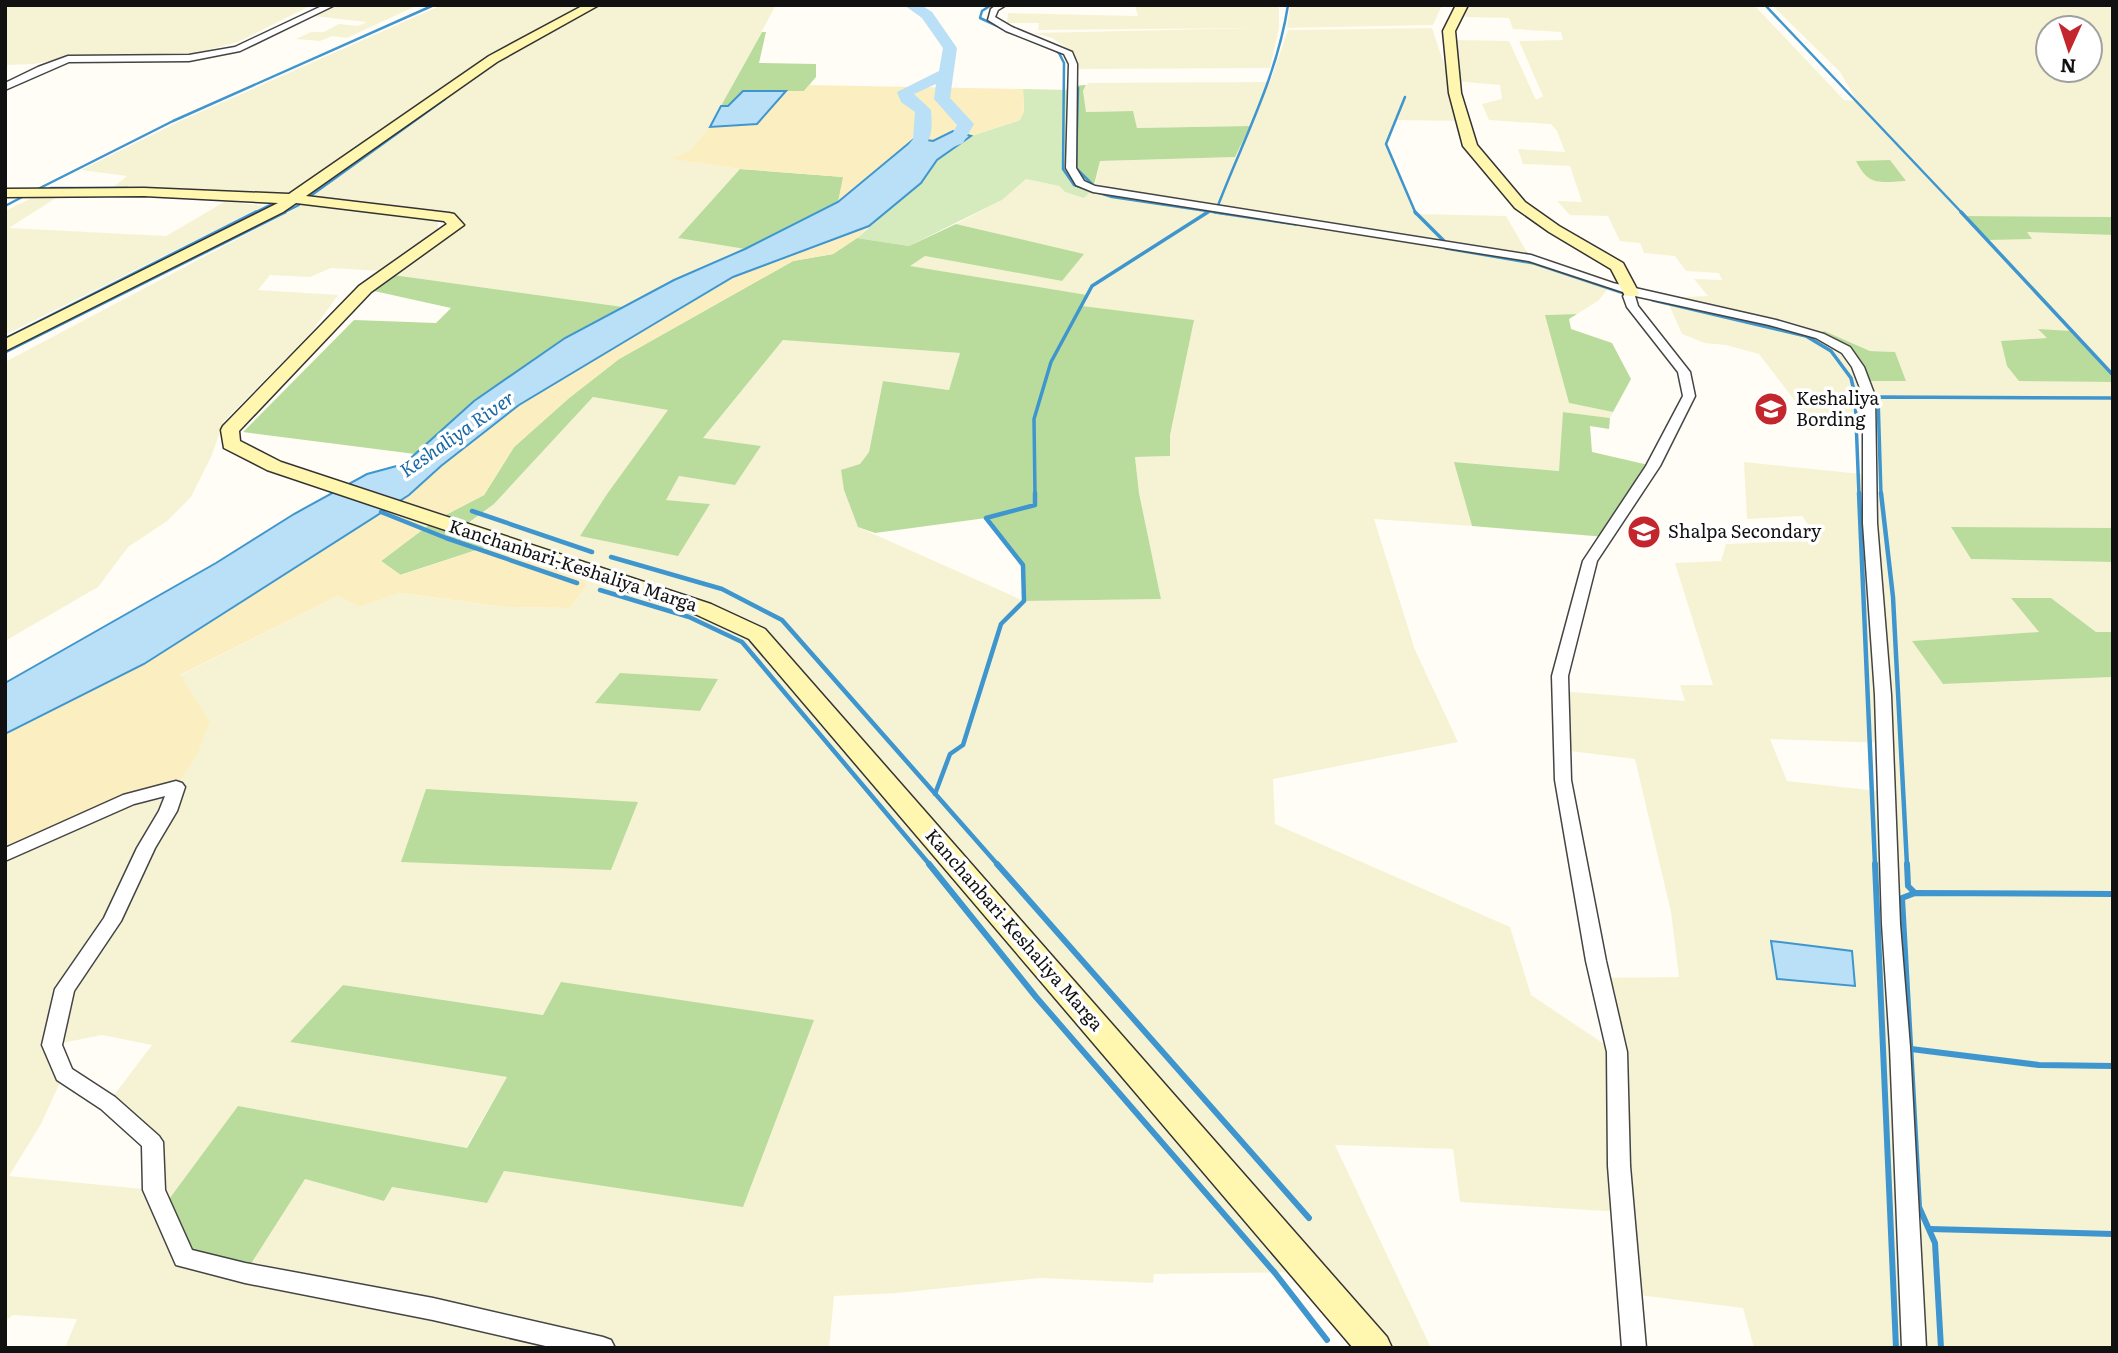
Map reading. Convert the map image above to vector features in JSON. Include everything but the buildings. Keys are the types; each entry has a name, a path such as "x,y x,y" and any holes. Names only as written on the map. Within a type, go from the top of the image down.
{"street":[{"path":"5,88 68,59 189,58 237,49 331,5"},
{"path":"5,346 296,199 493,59 593,5"},
{"path":"1002,5 995,9 991,18 1009,29 1068,52 1073,64 1071,168 1080,183 1087,186 1123,195 1531,258 1630,293 1772,322 1820,336 1846,350 1858,367 1868,396 1870,523 1883,695 1891,925 1900,1047 1914,1348"},
{"path":"1462,5 1450,31 1455,93 1470,146 1520,205 1554,229 1617,266 1630,293 1633,307 1684,372 1689,396 1653,466 1590,561 1560,676 1563,780 1596,961 1617,1052 1619,1166 1634,1348"},
{"path":"5,77 22,79"},
{"name":"Kanchanbari-Keshaliya Marga","path":"5,193 144,192 296,199 449,218 456,225 365,289 230,430 231,444 274,466 703,609 757,634 1375,1348"},
{"path":"5,855 129,799 176,787 168,811 146,848 112,921 65,989 52,1045 64,1074 108,1103 152,1142 154,1190 184,1258 245,1273 433,1309 603,1348"}],"shaded area":[{"path":"5,5 312,5 238,42 189,55 75,56 34,64 5,65"},
{"path":"334,5 418,5 347,38 332,36 320,41 296,39 311,32 324,32 339,24 358,26 367,22 313,16"},
{"path":"442,5 776,5 710,127 689,151 673,159 740,169 678,238 745,249 674,280 623,307 386,274 456,225 449,217 366,205 107,192 127,176 81,170 178,122"},
{"path":"1135,5 1279,5 1279,28 1270,68 1078,69 1074,53 1052,38 1034,33 1253,28 1038,30 1039,23 1007,23 1008,13 1138,16"},
{"path":"1290,5 1442,5 1433,25 1287,28"},
{"path":"1468,5 1754,5 1844,100 1857,101 1840,72 1772,5 2113,5 2113,217 1966,216 2031,238 2026,232 2113,235 2113,375 2039,330 2048,338 2002,341 2020,381 2113,382 2113,528 1951,528 1972,559 2113,562 2113,632 2096,632 2051,598 2012,598 2040,632 1913,641 1943,684 2113,677 2113,1348 1754,1348 1743,1308 1630,1294 1622,1212 1460,1202 1453,1149 1335,1145 1431,1348 1375,1348 1311,1272 1154,1274 1153,1283 1040,1278 897,1293 834,1296 829,1348 65,1348 77,1319 13,1315 5,1321 5,855 179,676 338,596 359,607 399,593 505,607 570,608 587,586 460,530 494,504 593,397 669,410 607,494 580,536 710,504 665,500 679,476 735,485 761,446 702,439 784,339 960,353 949,390 883,381 869,452 860,464 858,527 1024,601 1161,599 1139,493 1135,457 1170,456 1170,435 1081,306 1086,295 908,266 925,256 1062,281 1083,254 956,224 1002,200 1026,179 1059,186 1065,192 1094,189 1100,161 1235,157 1250,126 1137,128 1133,111 1085,112 1083,91 1088,83 1270,82 1288,30 1432,28 1463,121 1396,120 1386,144 1416,214 1506,216 1531,259 1610,286 1598,301 1577,314 1546,315 1569,403 1613,412 1610,418 1564,412 1560,471 1455,462 1472,526 1374,519 1415,650 1458,742 1273,779 1275,824 1510,927 1531,995 1616,1052 1600,978 1679,977 1671,912 1635,759 1562,750 1560,691 1685,701 1680,685 1713,685 1675,563 1721,561 1726,544 1819,540 1802,516 1747,519 1744,462 1871,475 1869,429 1806,430 1799,406 1759,354 1726,345 1705,343 1682,334 1666,298 1708,296 1694,279 1722,280 1719,273 1686,271 1675,256 1644,253 1640,243 1620,241 1608,216 1570,215 1557,201 1582,202 1570,166 1523,164 1518,149 1565,152 1557,131 1551,124 1489,120 1482,104 1502,99 1500,85 1454,81 1454,40 1509,41 1536,100 1543,96 1519,41 1563,40 1561,32 1513,29 1509,18 1465,17","holes":["1824,332 1870,351 1895,352 1858,367 1846,350","718,679 700,711 596,703","1770,739 1885,743 1887,792 1787,781","343,985 544,1015 743,1206 504,1171 486,1203 392,1187 384,1201 305,1179 238,1106 466,1148 507,1077 290,1042","102,1035 152,1045 108,1103 152,1142 154,1190 9,1176 41,1124 64,1074 52,1045"]},
{"path":"59,196 9,228 166,236 226,201 264,206 5,335 5,211 32,198"},
{"path":"304,204 438,219 438,229 381,271 331,268 310,277 270,275 258,290 338,295 310,334 224,421 211,457 191,497 167,521 128,547 98,587 5,641 5,362"}],"green space":[{"path":"762,32 766,32 759,63 816,64 816,77 804,91 743,91 728,106 721,106"},
{"path":"1086,85 1083,91 1086,112 1133,111 1137,128 1250,126 1235,157 1100,161 1093,189 1080,183 1070,146 1072,86"},
{"path":"1023,89 1072,90 1093,189 1084,198 1065,192 1059,186 1026,179 1002,200 909,246 857,238 921,183 937,160 971,136 1020,120 1024,111"},
{"path":"1890,160 1906,181 1882,182 1871,179 1856,161"},
{"path":"740,169 844,177 838,202 745,249 678,238"},
{"path":"1965,216 2113,217 2113,235 2027,232 2032,239 1987,240"},
{"path":"956,224 1084,254 1062,281 925,256 910,266 1087,295 1082,306 1194,320 1170,435 1170,456 1135,457 1139,493 1161,599 1024,601 1023,565 986,518 875,533 858,527 844,490 841,470 860,464 869,452 883,381 949,390 960,353 783,340 703,438 761,446 735,485 679,476 666,500 710,504 678,556 580,536 668,410 593,397 494,504 460,529 501,542 400,575 381,561 434,521 484,495 514,447 569,398 619,359 793,261 833,254 857,238 909,246"},
{"path":"386,274 623,307 565,338 474,401 415,454 243,432 354,320 436,323 451,308 365,289"},
{"path":"1577,314 1569,319 1571,329 1612,343 1631,379 1613,412 1569,403 1545,315"},
{"path":"2038,329 2071,331 2113,375 2113,382 2019,381 2007,366 2001,341 2047,338"},
{"path":"1824,331 1870,351 1895,352 1906,381 1863,381 1846,350 1820,336"},
{"path":"1563,412 1610,418 1609,429 1590,426 1592,452 1653,466 1606,537 1472,526 1454,462 1559,471"},
{"path":"1951,527 2113,528 2113,562 1971,559"},
{"path":"2011,598 2051,598 2096,632 2113,632 2113,677 1943,684 1912,641 2039,632"},
{"path":"620,673 718,679 700,711 595,703"},
{"path":"426,789 638,802 611,870 401,862"},
{"path":"561,982 814,1020 743,1207 504,1171 487,1203 392,1187 384,1201 305,1179 245,1273 184,1258 161,1210 238,1106 467,1148 507,1077 290,1042 343,985 543,1015"}],"sand":[{"path":"809,85 1023,89 1024,111 1020,120 971,136 953,131 933,141 915,138 838,202 843,177 740,169 671,159 689,151 710,127 757,124 786,91 804,91"},
{"path":"869,226 857,238 833,254 793,261 619,359 569,398 514,447 484,495 434,521 381,561 401,575 501,542 580,569 587,586 570,608 505,607 400,593 359,607 338,596 180,675 210,722 198,753 176,787 5,855 5,734 144,664 409,495 441,466 519,405 733,277"}],"water":[{"path":"743,91 786,91 757,124 710,127 721,106 728,106"},
{"path":"953,131 971,136 937,160 921,183 869,226 733,277 519,405 441,466 409,495 144,664 5,734 5,683 216,563 294,514 367,474 404,464 474,401 565,338 674,280 745,249 838,202 915,138 933,141"},
{"path":"1771,941 1852,951 1855,986 1777,979"}],"waterway":[{"path":"36,190 173,121 434,5"},
{"name":"Keshaliya River","path":"911,5 927,15 950,48 942,99 966,124 957,139 929,152"},
{"path":"991,5 982,11 980,18 1019,36"},
{"path":"1217,208 1268,83 1288,5"},
{"path":"1765,5 1963,214"},
{"path":"1053,49 1059,53 1064,63 1063,169 1074,185 1112,197 1209,211"},
{"name":"Keshaliya River","path":"902,165 921,140 924,128 923,110 907,99 905,92 946,73"},
{"path":"1078,88 1076,168 1093,185"},
{"path":"1405,97 1386,144 1415,212"},
{"path":"309,197 445,99"},
{"path":"51,188 128,188"},
{"path":"5,206 26,195"},
{"path":"256,212 276,202"},
{"path":"5,352 299,205"},
{"path":"1205,214 1209,211"},
{"path":"1209,211 1227,214"},
{"path":"5,339 256,212"},
{"path":"252,214 256,212"},
{"path":"1035,495 1034,419 1051,362 1092,286 1208,212"},
{"path":"1215,212 1296,224"},
{"path":"1415,212 1445,242"},
{"path":"1961,212 2113,375"},
{"path":"1446,248 1534,263 1627,294"},
{"path":"1653,300 1806,336 1831,351 1851,378 1855,395 1859,495"},
{"path":"1881,495 1878,397 2113,398"},
{"path":"1859,493 1875,865"},
{"path":"1881,493 1893,597 1907,865"},
{"path":"935,794 950,754 963,745 1001,624 1024,601 1023,565 986,518 1035,505 1035,495"},
{"path":"472,511 592,552"},
{"path":"381,512 446,538 577,583"},
{"path":"611,557 722,589 782,620 935,794"},
{"path":"600,590 689,617 742,642 930,865"},
{"path":"935,794 998,865"},
{"path":"929,864 1036,997 1275,1273 1327,1340"},
{"path":"997,864 1309,1218"},
{"path":"1875,864 1896,1348"},
{"path":"1907,864 1908,886 1915,893"},
{"path":"1915,893 2113,894"},
{"path":"1915,893 1902,898 1919,1207 1935,1243 1941,1348"},
{"path":"1911,1049 2039,1065 2113,1066"},
{"path":"1930,1229 2113,1234"}],"place":[{"name":"Keshaliya Bording","path":"1771,409"},
{"name":"Shalpa Secondary","path":"1644,532"}]}
